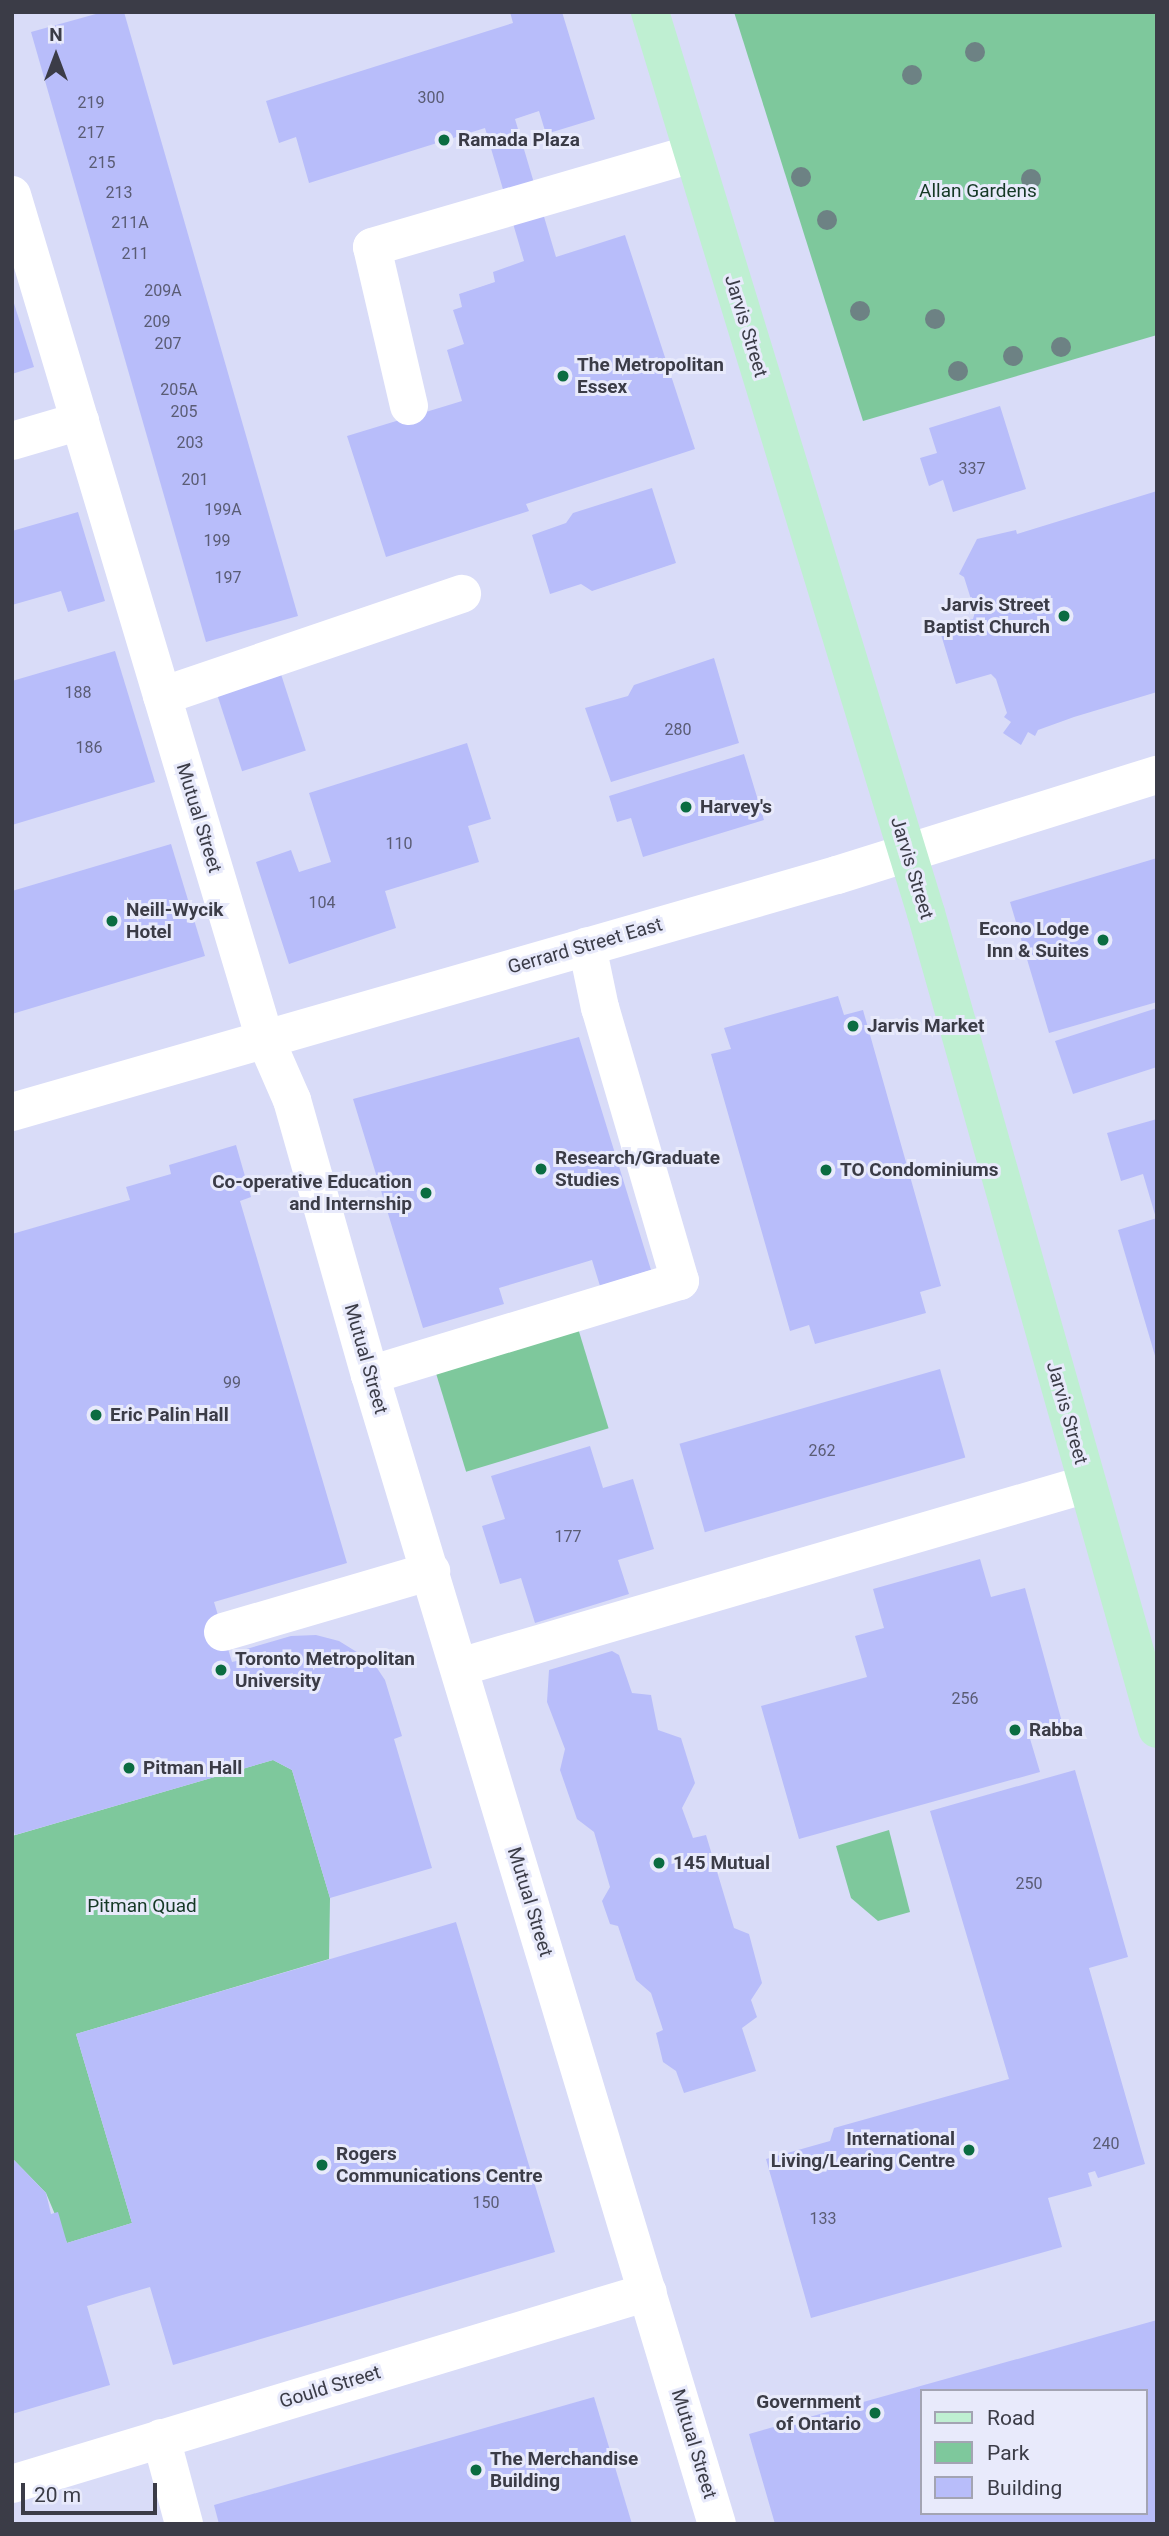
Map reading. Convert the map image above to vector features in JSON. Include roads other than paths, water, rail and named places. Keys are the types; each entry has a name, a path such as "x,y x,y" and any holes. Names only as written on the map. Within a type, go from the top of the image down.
{"main road":[{"name":"Jarvis Street","path":"650,12 908,853 1157,1729"}],"street":[{"path":"409,406 372,247 693,154"},
{"name":"Mutual Street","path":"12,195 264,1036 292,1100 370,1375 717,2524"},
{"path":"12,441 80,421"},
{"path":"162,696 462,594"},
{"name":"Gerrard Street East","path":"12,1112 264,1036 908,853 1157,775"},
{"path":"370,1375 680,1281 600,1007 587,946"},
{"path":"460,1667 1087,1484"},
{"path":"223,1632 431,1571"},
{"name":"Gould Street","path":"12,2484 648,2292"},
{"path":"161,2438 184,2524"}],"place":[{"name":"Ramada Plaza","path":"444,140"},
{"name":"The Metropolitan Essex","path":"563,376"},
{"name":"Jarvis Street Baptist Church","path":"1064,616"},
{"name":"Harvey's","path":"686,807"},
{"name":"Neill-Wycik Hotel","path":"112,921"},
{"name":"Econo Lodge Inn & Suites","path":"1103,940"},
{"name":"Jarvis Market","path":"853,1026"},
{"name":"Research/Graduate Studies","path":"541,1169"},
{"name":"TO Condominiums","path":"826,1170"},
{"name":"Co-operative Education and Internship","path":"426,1193"},
{"name":"Eric Palin Hall","path":"96,1415"},
{"name":"Toronto Metropolitan University","path":"221,1670"},
{"name":"Rabba","path":"1015,1730"},
{"name":"Pitman Hall","path":"129,1768"},
{"name":"145 Mutual","path":"659,1863"},
{"name":"International Living/Learing Centre","path":"969,2150"},
{"name":"Rogers Communications Centre","path":"322,2165"},
{"name":"Government of Ontario","path":"875,2413"},
{"name":"The Merchandise Building","path":"476,2470"}],"park label":[{"name":"Allan Gardens","path":"978,191"},
{"name":"Pitman Quad","path":"142,1906"}]}
